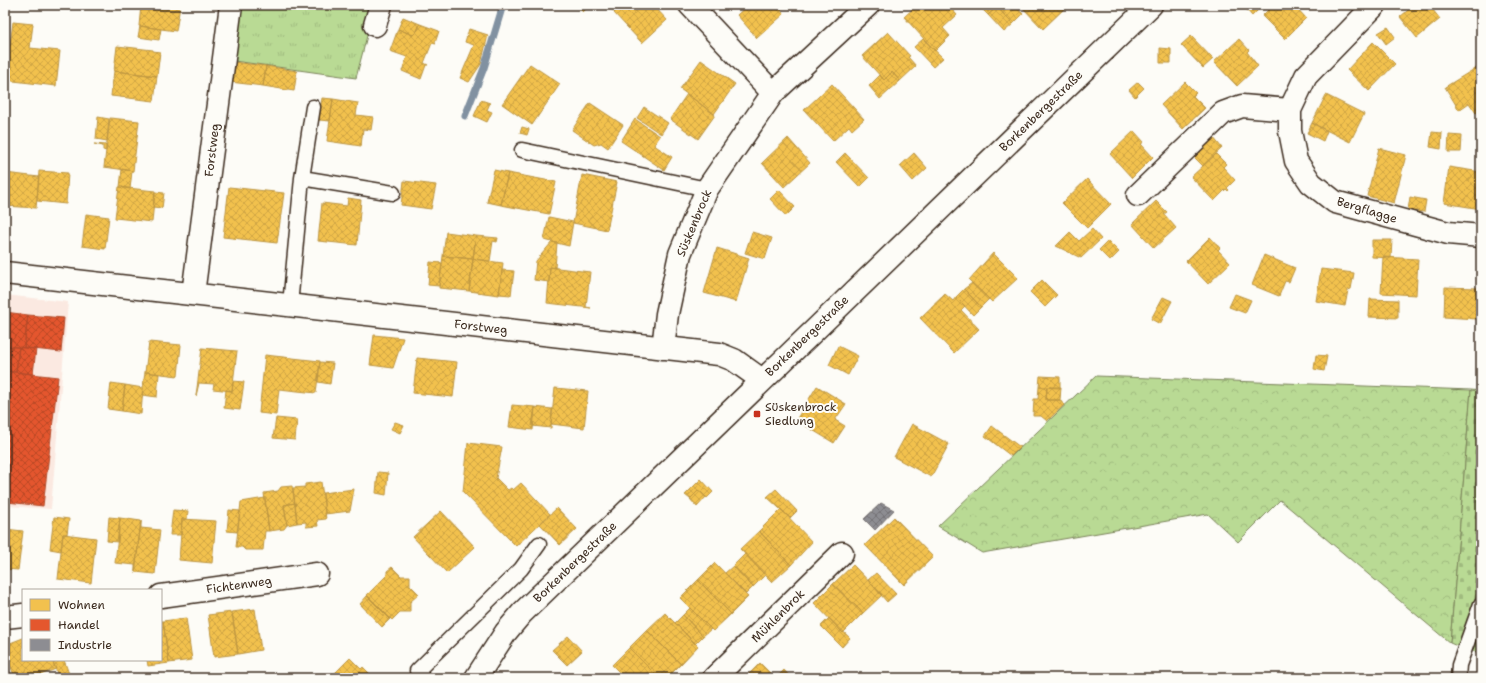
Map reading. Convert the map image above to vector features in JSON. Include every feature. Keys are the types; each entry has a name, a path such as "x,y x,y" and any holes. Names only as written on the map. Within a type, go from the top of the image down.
{"street":[{"name":"Forstweg","path":"193,294 231,5"},
{"path":"690,5 773,93"},
{"name":"Süskenbrock","path":"663,348 667,314 680,254 707,189 773,93 868,5"},
{"name":"Borkenbergestraße","path":"476,678 506,632 522,613 1151,5"},
{"name":"Bergflagge","path":"1375,5 1306,76 1290,110 1290,131 1296,161 1311,183 1335,202 1448,233 1481,236"},
{"path":"1138,195 1223,113 1242,106 1290,110"},
{"name":"Forstweg","path":"5,273 290,304 719,354 734,360 762,380"},
{"name":"Mühlenbrok","path":"714,678 842,553"},
{"name":"Fichtenweg","path":"162,596 317,574"},
{"path":"5,617 22,615"}],"lane":[{"path":"290,304 302,178 313,107"},
{"path":"522,150 707,189"},
{"path":"302,178 393,193"},
{"path":"423,678 417,670 521,569 539,544"},
{"path":"1458,678 1459,665 1481,604"}],"shaded area":[{"path":"5,295 68,302 51,509 8,506 7,519 5,519"}],"green space":[{"path":"241,5 375,5 356,78 234,61"},
{"path":"1096,376 1471,390 1450,643 1280,500 1238,542 1208,514 982,553 938,526"},
{"path":"1471,390 1481,391 1481,653 1464,649 1450,643"}],"building: Wohnen":[{"path":"141,5 180,6 176,31 139,26"},
{"path":"435,5 448,5 447,9"},
{"path":"576,5 590,5 583,12"},
{"path":"608,5 622,5 614,12"},
{"path":"622,5 653,5 667,20 642,43 614,13"},
{"path":"748,5 776,5 784,14 757,38 737,15"},
{"path":"776,5 786,5 781,10"},
{"path":"917,5 948,5 957,15 943,28 950,36 935,51 904,17"},
{"path":"978,5 996,5 997,7 988,15"},
{"path":"999,5 1015,5 1023,14 1013,24 997,7"},
{"path":"1024,5 1068,5 1043,29 1022,7"},
{"path":"1250,5 1254,5 1259,9 1252,16 1246,9"},
{"path":"1273,5 1294,5 1306,18 1285,39 1262,16"},
{"path":"1414,5 1429,5 1440,19 1417,38 1400,17"},
{"path":"997,7 1013,24 1004,32 988,15"},
{"path":"403,17 420,24 417,31 413,35 398,29"},
{"path":"13,22 33,24 30,48 60,51 56,86 5,80 8,45 10,45"},
{"path":"420,24 439,31 436,44 432,43 424,63 428,65 426,65 421,79 402,71 407,57 390,51 398,29 413,35 417,31"},
{"path":"140,26 161,29 159,40 138,37"},
{"path":"1388,27 1395,37 1386,44 1378,33"},
{"path":"469,29 488,35 481,64 469,82 460,78 474,45 465,42"},
{"path":"888,32 910,56 908,57 916,66 900,81 892,72 884,80 862,56"},
{"path":"1191,36 1213,59 1203,68 1181,45"},
{"path":"923,39 943,58 933,67 914,47"},
{"path":"1239,39 1249,50 1247,52 1258,66 1237,86 1214,62"},
{"path":"1373,42 1395,64 1369,91 1347,70"},
{"path":"117,46 160,52 157,76 114,71"},
{"path":"1160,48 1171,49 1171,63 1160,63"},
{"path":"701,60 735,84 714,114 680,89"},
{"path":"233,62 266,66 263,86 230,82"},
{"path":"530,64 560,84 532,125 502,104"},
{"path":"266,66 297,71 294,91 263,86"},
{"path":"1476,68 1481,76 1476,79 1481,86 1481,110 1476,113 1469,103 1459,110 1445,87"},
{"path":"114,71 157,76 154,101 111,96"},
{"path":"892,72 900,81 880,99 869,86 880,75 884,80"},
{"path":"5,80 8,81 6,99 5,98"},
{"path":"1138,82 1144,88 1135,97 1129,90"},
{"path":"1185,82 1196,93 1193,96 1205,108 1183,129 1161,105"},
{"path":"832,84 864,119 852,130 849,126 833,141 804,110"},
{"path":"687,94 715,115 698,139 670,119"},
{"path":"1326,95 1364,114 1350,142 1312,123"},
{"path":"322,98 333,99 330,121 319,120"},
{"path":"333,99 358,103 356,115 373,117 371,130 363,129 361,146 327,141"},
{"path":"481,100 490,103 487,110 492,112 487,122 474,116"},
{"path":"590,103 623,125 608,148 601,143 594,145 572,130"},
{"path":"644,107 668,123 661,134 637,118"},
{"path":"98,117 109,119 107,141 96,139"},
{"path":"110,118 139,121 133,171 104,167"},
{"path":"635,119 660,136 654,145 672,157 664,170 621,141"},
{"path":"1312,123 1327,131 1323,141 1307,133"},
{"path":"522,127 529,129 527,135 520,133"},
{"path":"1134,131 1144,142 1141,144 1153,157 1132,178 1110,154"},
{"path":"1432,132 1442,133 1441,149 1430,147"},
{"path":"1449,135 1462,136 1461,152 1448,152"},
{"path":"1213,137 1222,148 1203,166 1193,156"},
{"path":"788,138 810,163 784,187 762,163"},
{"path":"94,144 106,145 106,151 103,150 103,146"},
{"path":"1379,148 1406,155 1394,203 1367,196"},
{"path":"845,153 869,178 860,187 836,162"},
{"path":"914,153 927,168 913,181 900,166"},
{"path":"1216,154 1226,164 1223,167 1235,180 1227,188 1229,190 1228,191 1226,189 1214,201 1191,177"},
{"path":"1449,167 1481,172 1481,209 1444,203"},
{"path":"122,169 132,171 130,189 120,187"},
{"path":"494,170 508,173 501,205 487,202"},
{"path":"39,171 68,173 66,204 37,201"},
{"path":"5,173 39,177 36,208 5,206"},
{"path":"508,173 556,182 549,214 501,205"},
{"path":"582,175 617,182 607,230 573,223"},
{"path":"1087,179 1111,204 1087,228 1062,203"},
{"path":"404,181 436,185 431,209 401,205"},
{"path":"119,187 155,191 152,222 115,218"},
{"path":"229,187 284,193 277,243 223,237"},
{"path":"779,190 795,207 786,216 770,199"},
{"path":"155,192 164,193 162,208 153,207"},
{"path":"1410,197 1426,200 1424,212 1408,210"},
{"path":"348,198 361,200 357,245 318,241 322,203 347,206"},
{"path":"1156,201 1167,212 1164,214 1176,228 1154,248 1132,224"},
{"path":"86,214 109,217 105,249 82,246"},
{"path":"549,217 573,222 569,246 544,240"},
{"path":"1092,229 1101,239 1081,258 1056,246 1070,232 1079,241"},
{"path":"446,232 476,236 473,259 443,256"},
{"path":"752,232 772,238 765,259 745,253"},
{"path":"476,236 498,238 497,242 493,241 490,261 473,259"},
{"path":"1210,237 1220,248 1218,250 1230,263 1208,284 1186,261"},
{"path":"1372,240 1392,240 1391,258 1372,257"},
{"path":"1108,241 1119,252 1110,261 1099,250"},
{"path":"552,242 557,243 555,268 550,267 549,282 534,280 536,261"},
{"path":"717,248 749,258 736,302 704,293"},
{"path":"993,253 1018,278 992,302 969,280"},
{"path":"1264,255 1295,268 1289,282 1285,281 1279,296 1252,285"},
{"path":"443,256 473,259 469,291 439,288"},
{"path":"1383,257 1418,259 1416,295 1381,293"},
{"path":"473,259 503,263 499,295 469,291"},
{"path":"430,262 442,263 439,286 428,285"},
{"path":"550,267 590,272 586,307 591,308 547,303"},
{"path":"1321,269 1354,273 1351,289 1348,290 1345,306 1316,301"},
{"path":"502,270 514,271 511,295 499,294"},
{"path":"1042,280 1057,295 1045,307 1030,292"},
{"path":"972,283 989,299 981,307 964,289"},
{"path":"1445,287 1478,288 1477,319 1444,317"},
{"path":"964,289 981,307 973,315 956,297"},
{"path":"945,294 953,301 956,297 965,306 961,310 979,329 954,353 920,318"},
{"path":"1235,294 1251,300 1245,313 1229,307"},
{"path":"1163,297 1172,301 1160,324 1151,319"},
{"path":"1370,299 1398,300 1398,318 1369,317"},
{"path":"374,335 403,338 393,368 370,365"},
{"path":"149,342 181,345 178,376 145,372"},
{"path":"838,346 858,356 848,375 829,365"},
{"path":"202,348 237,351 232,391 213,389 214,384 199,383 196,396"},
{"path":"265,355 320,361 316,393 279,389 276,415 259,413"},
{"path":"1316,355 1327,356 1324,371 1314,369"},
{"path":"417,358 457,362 453,397 413,393"},
{"path":"320,362 333,363 330,384 318,382"},
{"path":"145,372 159,374 157,397 142,395"},
{"path":"1040,376 1060,377 1060,388 1039,387"},
{"path":"233,381 244,382 240,410 224,408 226,390 232,391"},
{"path":"111,383 125,385 122,411 108,409"},
{"path":"125,385 143,388 141,414 122,411"},
{"path":"817,386 846,404 835,420 845,426 834,443 796,420"},
{"path":"1039,387 1047,387 1046,400 1060,400 1064,405 1047,421 1041,416 1033,416 1034,399 1038,399"},
{"path":"1047,387 1061,387 1060,400 1046,400"},
{"path":"555,388 588,391 584,428 551,424"},
{"path":"512,405 535,407 533,430 509,427"},
{"path":"535,407 552,409 551,428 532,426"},
{"path":"276,418 297,420 295,440 273,438"},
{"path":"395,422 404,425 400,433 391,429"},
{"path":"912,424 949,444 931,477 894,457"},
{"path":"992,426 1020,447 1011,456 985,436"},
{"path":"468,443 502,447 496,478 508,490 511,488 513,490 521,483 550,514 516,546 463,492"},
{"path":"378,472 388,473 386,495 376,493"},
{"path":"701,479 713,492 707,498 699,490 690,499 685,495"},
{"path":"321,482 326,519 317,520 318,526 306,527 306,522 297,523 293,488 305,487 305,484"},
{"path":"292,486 295,503 284,505 287,525 284,529 269,531 264,493 278,491 281,487"},
{"path":"354,489 350,511 325,514 323,493"},
{"path":"776,489 797,511 790,518 767,497"},
{"path":"699,490 706,497 697,507 690,499"},
{"path":"265,498 269,531 265,531 263,550 245,550 242,547 236,547 241,502"},
{"path":"295,503 297,523 287,525 284,505"},
{"path":"557,508 577,529 560,545 540,524"},
{"path":"781,509 812,542 791,565 759,531"},
{"path":"173,510 188,511 187,519 182,519 181,535 170,535"},
{"path":"229,510 240,511 237,532 227,531"},
{"path":"441,511 475,547 447,573 413,537"},
{"path":"54,517 69,519 67,534 63,534 61,551 50,549"},
{"path":"109,517 120,518 118,542 107,541"},
{"path":"894,517 933,557 904,585 865,545"},
{"path":"120,518 141,521 135,572 135,565 115,563"},
{"path":"182,519 216,521 212,563 179,560"},
{"path":"141,521 141,528 160,530 155,574 135,572"},
{"path":"5,529 23,531 18,570 5,569"},
{"path":"759,531 791,565 772,582 740,549"},
{"path":"63,534 96,538 91,583 58,579"},
{"path":"745,554 765,575 753,587 733,566"},
{"path":"715,563 748,597 731,614 698,580"},
{"path":"853,565 882,595 863,613 833,584"},
{"path":"733,566 753,587 746,594 725,573"},
{"path":"392,567 401,576 410,576 410,585 419,594 410,602 410,612 400,612 392,620 367,595 387,575 387,571"},
{"path":"876,573 896,594 887,602 868,580"},
{"path":"698,580 731,614 713,631 680,598"},
{"path":"833,584 863,613 843,633 814,603"},
{"path":"367,596 390,619 382,627 360,604"},
{"path":"690,608 711,629 703,636 683,615"},
{"path":"255,609 261,650 238,654 232,612"},
{"path":"232,612 238,654 214,657 208,615"},
{"path":"665,613 698,646 681,664 647,630"},
{"path":"683,615 703,636 695,644 675,623"},
{"path":"186,618 192,660 169,663 163,621"},
{"path":"829,618 850,638 842,647 821,626"},
{"path":"163,621 169,663 148,666 147,661 162,661"},
{"path":"647,630 681,664 667,678 659,678 629,648"},
{"path":"568,636 582,651 567,665 552,650"},
{"path":"22,638 22,661 52,661 56,669 32,678 15,678 5,651 5,645"},
{"path":"629,648 659,678 625,678 612,665"},
{"path":"350,658 361,669 363,667 374,678 330,678"},
{"path":"52,661 64,661 69,674 59,678"},
{"path":"760,663 775,678 745,678"},
{"path":"784,670 791,678 776,678"}],"building: Handel":[{"path":"5,312 28,315 24,348 5,346"},
{"path":"28,315 64,318 61,352 24,348"},
{"path":"5,346 19,347 16,372 5,371"},
{"path":"19,347 36,349 33,374 16,372"},
{"path":"5,371 58,377 43,506 7,502 5,518"}],"building: Industrie":[{"path":"881,503 894,510 875,530 864,519"}],"waterway":[{"path":"465,116 484,68 503,5"}],"place":[{"name":"Süskenbrock Siedlung","path":"757,414"}]}
